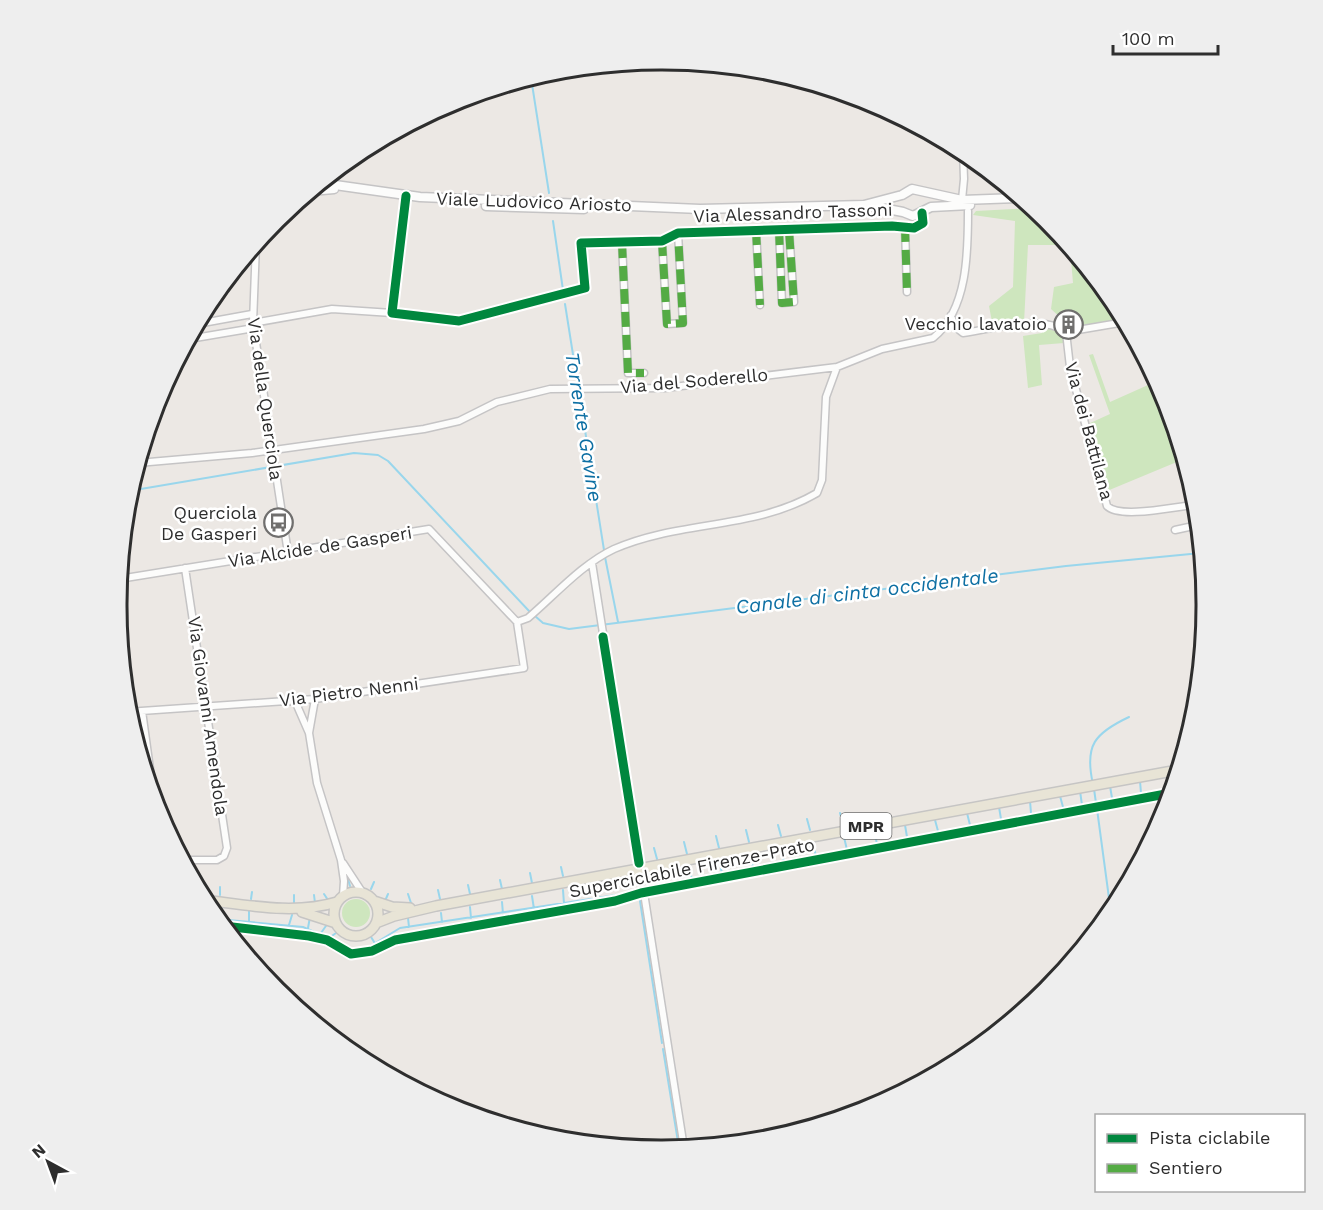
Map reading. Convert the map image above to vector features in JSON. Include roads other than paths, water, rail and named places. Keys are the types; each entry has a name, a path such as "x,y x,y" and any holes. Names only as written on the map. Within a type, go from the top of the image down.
{"main road":[{"name":"MPR","path":"376,923 421,909 1084,785 1170,771"},
{"path":"217,901 294,909 317,908 356,891 362,892 374,901 378,912 376,923 369,932 358,936 344,932 336,923 294,909"},
{"path":"336,923 334,911 340,899"},
{"name":"MPR","path":"374,901 392,907 421,909"}],"street":[{"name":"Via del Soderello","path":"146,462 252,453 424,429 459,421 497,402 550,389 665,388 837,367 882,349 933,338 940,333 951,315 964,276 966,205 963,165"},
{"name":"Viale Ludovico Ariosto","path":"331,185 455,204 531,208 765,209 864,205 902,195 910,190 966,205 1010,199"},
{"name":"Viale Ludovico Ariosto","path":"325,190 345,188"},
{"path":"921,192 927,204 922,213"},
{"path":"902,195 900,202 903,212"},
{"path":"201,336 332,309 392,313 406,196"},
{"name":"Viale Ludovico Ariosto","path":"864,205 903,212 911,216 940,206 1014,203"},
{"name":"Via Alessandro Tassoni","path":"392,313 459,321 585,288 581,243 662,241 678,233 921,226 922,213"},
{"name":"Via Alessandro Tassoni","path":"905,227 908,292"},
{"path":"756,230 760,305"},
{"name":"Via Alessandro Tassoni","path":"779,230 782,303 794,302 789,230"},
{"path":"662,241 667,324 683,323 678,233"},
{"path":"622,243 628,373 644,373"},
{"name":"Via della Querciola","path":"255,259 253,325 288,553"},
{"path":"209,321 252,314"},
{"path":"951,315 954,327 963,333 1040,323 1055,326 1066,332 1116,324"},
{"name":"Via dei Battilana","path":"1066,332 1070,367 1107,506 1115,512 1130,514 1141,510 1187,506"},
{"path":"517,622 528,618 592,562 614,550 642,539 696,527 755,518 790,508 817,493 822,480 826,397 837,367"},
{"name":"Via dei Battilana","path":"1175,530 1190,527"},
{"name":"Via Alcide de Gasperi","path":"128,578 429,529 517,622"},
{"path":"592,562 639,863"},
{"name":"Via Giovanni Amendola","path":"185,568 227,848 224,856 217,860 192,860"},
{"name":"Via Pietro Nenni","path":"138,711 315,699 524,668 517,622"},
{"path":"309,733 315,699"},
{"path":"295,701 309,733 317,783 341,860 345,881 340,899"},
{"path":"142,711 145,742"},
{"path":"341,860 362,892"},
{"path":"644,893 683,1139"}],"waterway":[{"name":"Torrente Gavine","path":"532,87 549,193"},
{"name":"Torrente Gavine","path":"553,221 563,290"},
{"name":"Torrente Gavine","path":"565,304 604,550"},
{"name":"Canale di cinta occidentale","path":"140,489 354,453 378,455 388,461 530,612"},
{"name":"Canale di cinta occidentale","path":"535,616 543,623 569,629 1066,566 1193,554"},
{"name":"Torrente Gavine","path":"605,557 618,622"},
{"path":"1093,784 1090,759 1095,742 1108,729 1129,717"},
{"path":"1140,781 1141,793"},
{"path":"1110,786 1112,798"},
{"path":"1094,789 1096,803"},
{"path":"1095,802 1163,790"},
{"path":"1080,791 1082,805"},
{"path":"1060,796 1063,807"},
{"path":"1030,801 1031,813"},
{"path":"656,887 1085,804"},
{"path":"999,807 1001,819"},
{"path":"1097,809 1109,897"},
{"path":"840,813 843,824"},
{"path":"967,813 970,825"},
{"path":"807,819 810,830"},
{"path":"935,820 938,831"},
{"path":"778,825 781,836"},
{"path":"905,825 907,837"},
{"path":"746,830 749,842"},
{"path":"874,830 877,844"},
{"path":"716,836 719,848"},
{"path":"844,837 847,850"},
{"path":"684,842 687,854"},
{"path":"813,842 816,857"},
{"path":"654,848 657,859"},
{"path":"782,848 784,863"},
{"path":"751,854 753,869"},
{"path":"720,860 722,875"},
{"path":"689,866 692,880"},
{"path":"561,867 563,876"},
{"path":"530,873 532,883"},
{"path":"659,873 660,886"},
{"path":"348,879 350,886"},
{"path":"500,880 502,889"},
{"path":"371,889 374,882"},
{"path":"468,885 470,894"},
{"path":"593,885 596,899"},
{"path":"220,887 220,895"},
{"path":"438,890 440,899"},
{"path":"563,890 564,904"},
{"path":"251,899 252,892"},
{"path":"324,894 328,900"},
{"path":"385,901 388,894"},
{"path":"408,894 411,903"},
{"path":"364,950 400,928 623,894"},
{"path":"294,895 294,903"},
{"path":"314,895 315,903"},
{"path":"532,896 534,909"},
{"path":"640,901 662,1043"},
{"path":"502,902 503,914"},
{"path":"470,907 471,918"},
{"path":"249,911 249,922"},
{"path":"441,913 442,922"},
{"path":"289,925 292,915"},
{"path":"308,928 310,917"},
{"path":"408,918 409,927"},
{"path":"230,920 303,927 332,940"},
{"path":"321,933 328,923"},
{"path":"329,938 336,933"},
{"path":"371,937 376,945"},
{"path":"663,1049 678,1139"}],"place":[{"name":"Vecchio lavatoio","path":"1068,324"},
{"name":"Querciola De Gasperi","path":"278,523"}]}
